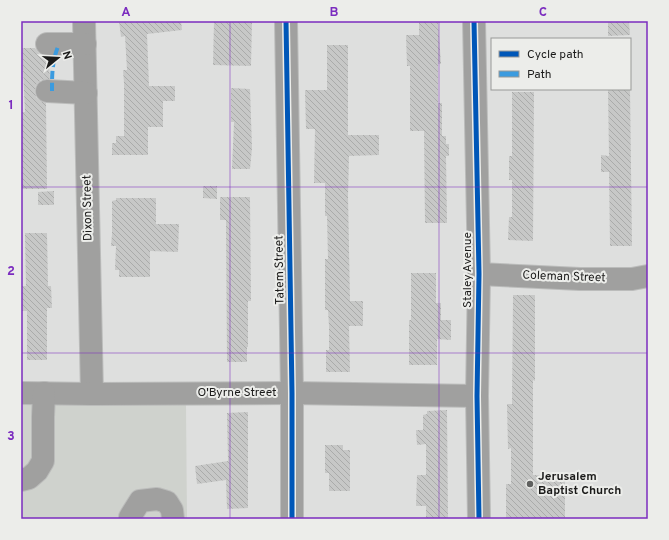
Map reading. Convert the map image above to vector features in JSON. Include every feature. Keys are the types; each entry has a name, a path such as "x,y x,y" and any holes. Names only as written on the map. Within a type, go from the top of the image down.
{"street":[{"name":"Dixon Street","path":"84,21 92,394"},
{"name":"Tatem Street","path":"286,21 292,393 292,519"},
{"name":"Staley Avenue","path":"474,21 479,274 477,396 479,519"},
{"path":"47,44 85,44"},
{"path":"47,91 86,93"},
{"name":"Coleman Street","path":"479,274 580,279 632,279 648,276"},
{"name":"O'Byrne Street","path":"21,392 92,394 292,393 477,396"},
{"path":"21,480 29,478 37,471 43,461 44,393"},
{"path":"130,517 140,502 157,499 167,502 172,510 173,519"}],"shaded area":[{"path":"21,405 186,405 187,519 21,519"}],"building":[{"path":"119,21 181,21 182,30 147,34 149,86 175,86 175,101 163,101 163,127 148,127 148,155 112,155 112,143 116,143 116,136 124,136 123,70 127,70 125,36 121,37"},
{"path":"214,21 252,21 251,66 213,65"},
{"path":"419,21 438,21 441,64 438,64 438,103 442,103 442,136 446,136 446,144 449,144 449,156 446,156 447,223 425,223 424,131 410,131 410,66 407,66 406,35 419,35"},
{"path":"608,21 629,21 630,35 608,36"},
{"path":"327,45 348,45 348,135 379,135 379,155 349,156 348,196 350,301 363,301 363,326 349,326 350,372 326,372 326,350 329,350 329,326 328,310 325,310 325,259 328,259 327,216 325,216 325,183 314,183 315,129 306,129 305,90 327,90"},
{"path":"22,48 35,48 40,55 46,56 46,64 49,64 50,79 41,80 36,85 35,91 36,97 40,101 46,103 47,189 21,189 21,112 25,112"},
{"path":"231,88 250,89 252,148 250,169 232,169 234,122 231,122"},
{"path":"608,90 630,90 632,246 610,246 609,172 601,172 601,155 609,156"},
{"path":"512,92 534,92 533,241 508,240 509,217 512,217 512,180 509,180 509,156 512,156"},
{"path":"203,186 217,186 217,199 203,198"},
{"path":"54,191 54,205 38,205 38,192"},
{"path":"220,197 250,197 251,301 248,301 247,362 227,362 226,220 220,220"},
{"path":"116,198 156,198 156,224 179,224 178,252 150,251 150,277 119,277 119,270 115,270 116,246 111,246 112,201 116,200"},
{"path":"25,233 47,233 48,286 51,286 52,308 47,308 47,360 27,360 27,311 21,311 21,286 26,286"},
{"path":"411,273 436,273 436,303 441,303 441,320 451,320 451,340 437,339 437,365 409,365"},
{"path":"513,295 535,295 533,475 565,476 565,519 506,519 506,484 511,484 511,448 508,449 507,404 512,404"},
{"path":"447,410 448,519 426,519 426,506 416,506 417,475 426,475 426,444 417,445 416,430 423,430 423,415 427,414 427,411"},
{"path":"248,412 248,508 227,509 226,480 197,484 195,466 228,461 227,413"},
{"path":"325,445 343,445 343,450 350,450 350,491 329,491 329,473 325,473"}],"marked path":[{"path":"52,91 53,67 59,44"}],"cycle path":[{"path":"286,21 292,393 292,519"},
{"path":"474,21 479,274 477,396 479,519"}],"place":[{"name":"Jerusalem Baptist Church","path":"530,484"}]}
